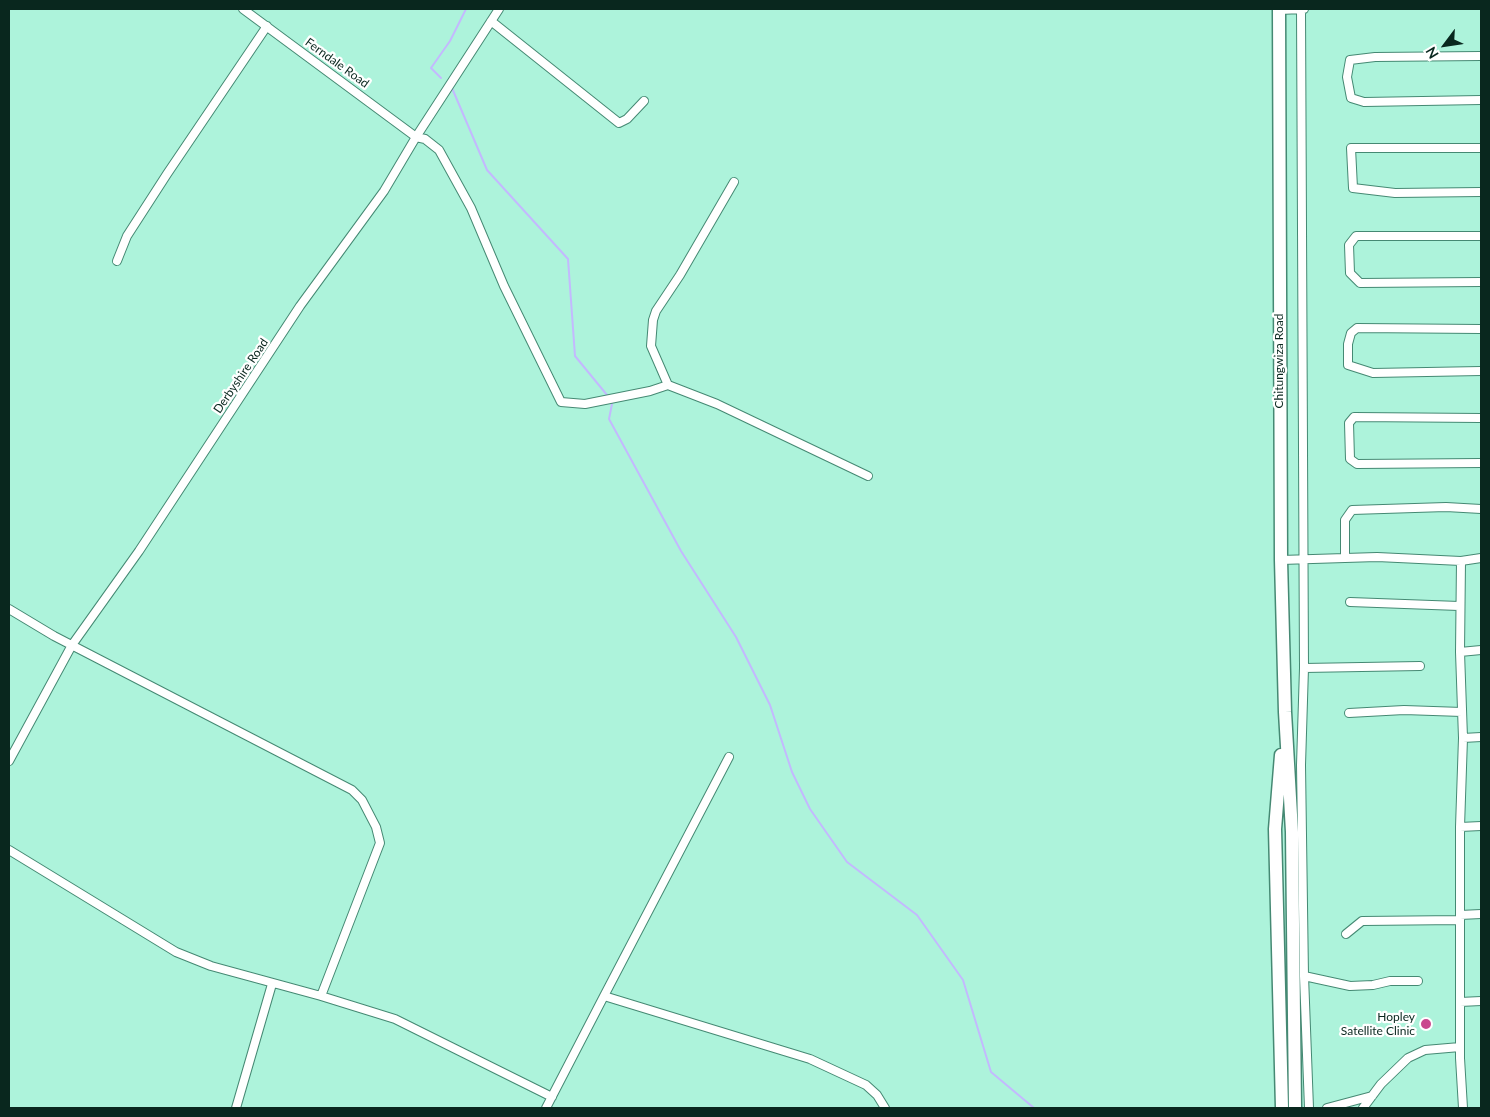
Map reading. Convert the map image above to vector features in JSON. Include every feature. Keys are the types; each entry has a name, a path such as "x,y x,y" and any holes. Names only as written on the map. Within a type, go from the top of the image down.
{"main road":[{"name":"Chitungwiza Road","path":"1279,9 1282,560 1285,712"},
{"path":"1282,1108 1275,829 1285,712"},
{"path":"1285,712 1292,832 1295,1108"}],"street":[{"name":"Ferndale Road","path":"242,9 416,136 425,139 439,150 448,163 561,402 585,404 650,391 668,385"},
{"name":"Derbyshire Road","path":"9,761 72,645 139,550 300,306 384,191 416,136 499,9"},
{"path":"1279,9 1302,9 1304,668 1301,765 1304,976 1309,1108"},
{"path":"491,21 619,123 627,119 644,101"},
{"path":"117,261 127,236 267,26"},
{"path":"1481,56 1375,57 1350,60 1347,77 1351,98 1364,102 1481,100"},
{"path":"1481,148 1351,148 1353,188 1395,193 1481,192"},
{"path":"734,182 680,276 656,311 653,320 651,346 668,385 726,408 868,476"},
{"path":"1481,236 1356,236 1349,245 1350,273 1360,283 1481,282"},
{"path":"1481,329 1357,328 1351,333 1348,344 1348,365 1373,372 1481,371"},
{"path":"1481,418 1354,417 1349,423 1350,459 1357,464 1481,463"},
{"path":"1345,557 1345,520 1352,510 1446,507 1481,508"},
{"path":"1282,560 1345,557 1460,561 1481,558"},
{"path":"1460,561 1459,606 1463,738 1460,827 1460,1047 1463,1108"},
{"path":"1350,602 1459,606"},
{"path":"9,609 72,645 352,790 362,800 376,828 380,843 321,996"},
{"path":"1460,652 1481,650"},
{"path":"1304,668 1420,666"},
{"path":"1349,713 1404,710 1462,712"},
{"path":"1463,738 1481,737"},
{"path":"546,1108 729,757"},
{"path":"1460,827 1481,826"},
{"path":"9,850 176,952 211,966 321,996 395,1019 552,1096"},
{"path":"1346,934 1362,921 1460,918 1481,914"},
{"path":"1304,976 1350,986 1373,985 1390,981 1418,981"},
{"path":"236,1108 272,984"},
{"path":"604,996 810,1059 866,1085 885,1108"},
{"path":"1460,1002 1481,1001"},
{"path":"1363,1108 1408,1058 1425,1050 1460,1047"},
{"path":"1327,1108 1372,1096"}],"waterway":[{"path":"441,78 431,68 450,41 466,9"},
{"path":"452,88 487,170 568,259 575,356 607,395"},
{"path":"612,404 609,419 681,551 736,637 770,705 792,772 810,809 847,862 917,915 963,980 991,1072 1034,1108"}],"place":[{"name":"Hopley Satellite Clinic","path":"1426,1024"}]}
